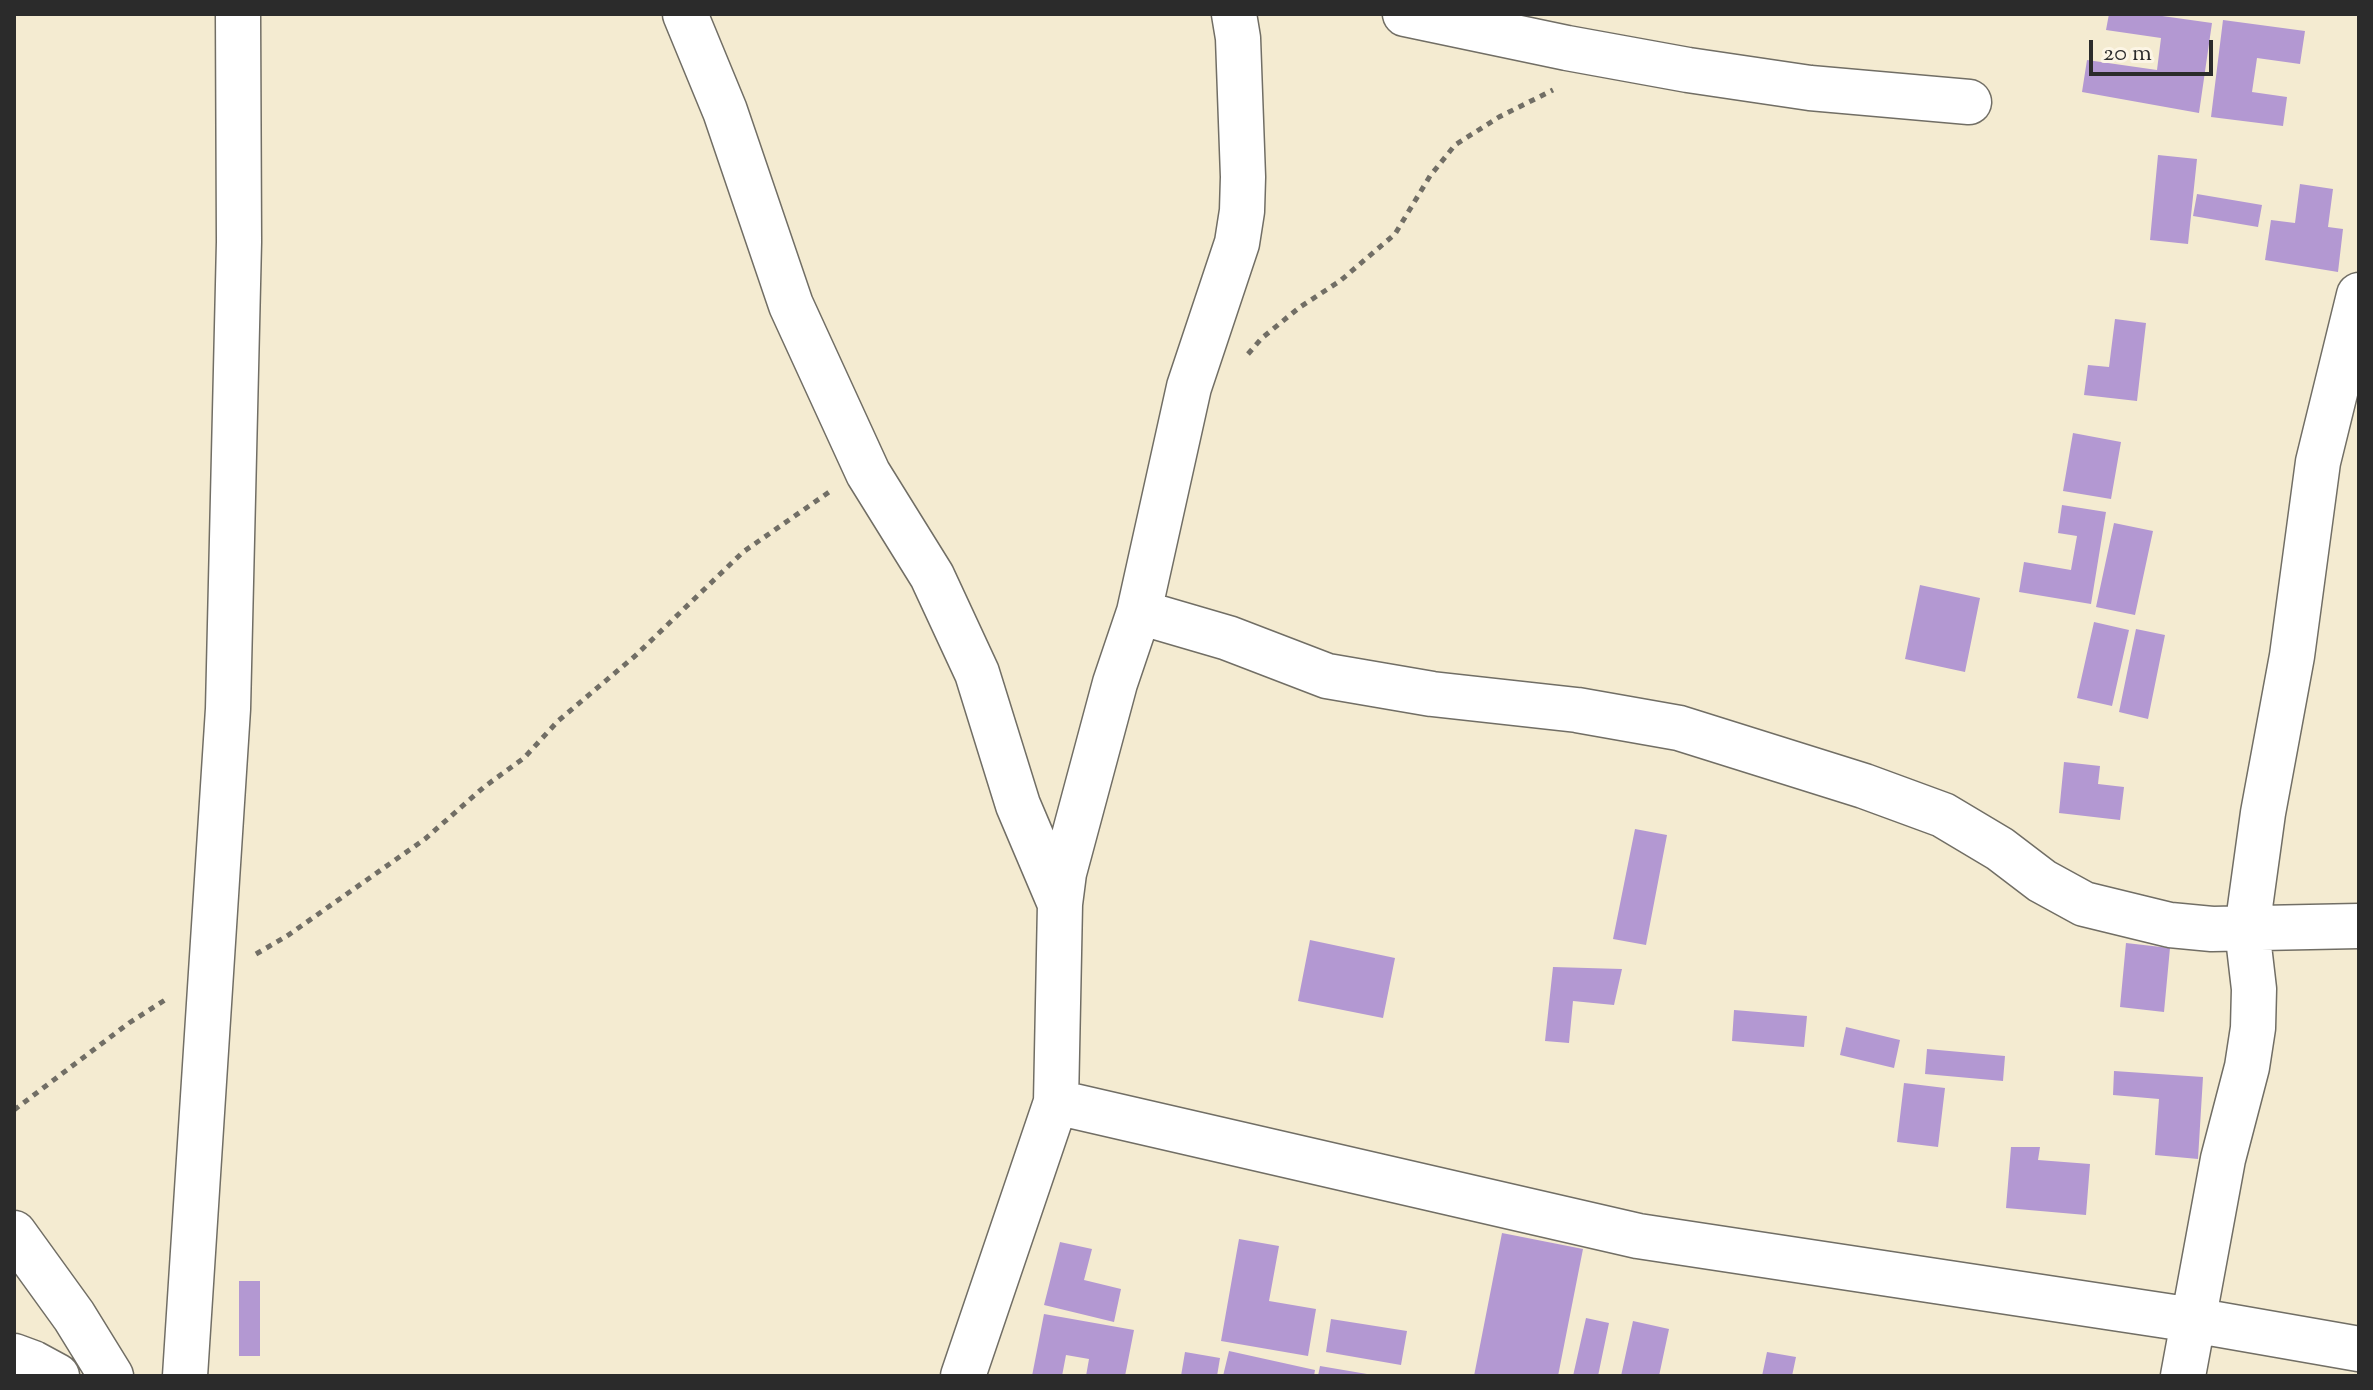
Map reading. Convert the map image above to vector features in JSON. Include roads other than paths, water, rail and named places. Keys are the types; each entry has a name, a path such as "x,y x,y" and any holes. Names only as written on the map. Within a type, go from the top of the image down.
{"street":[{"path":"185,1376 228,709 239,257 238,14"},
{"path":"685,14 725,111 791,305 868,473 932,576 977,673 1018,805 1060,904"},
{"path":"963,1376 1056,1102 1060,904 1064,873 1115,683 1139,612 1189,387 1237,243 1242,211 1238,38 1234,14"},
{"path":"1405,14 1688,70 1810,88 1969,102"},
{"path":"2183,1376 2223,1159 2247,1067 2253,1028 2254,989 2247,929 2263,813 2292,656 2318,462 2359,295"},
{"path":"1139,612 1228,638 1327,676 1432,694 1577,710 1679,728 1849,781 1943,815 2000,849 2042,881 2084,904 2170,925 2212,929 2359,926"},
{"path":"1056,1102 1638,1236 2193,1320 2359,1349"},
{"path":"14,1233 74,1316 111,1376"},
{"path":"14,1356 57,1376"}]}
